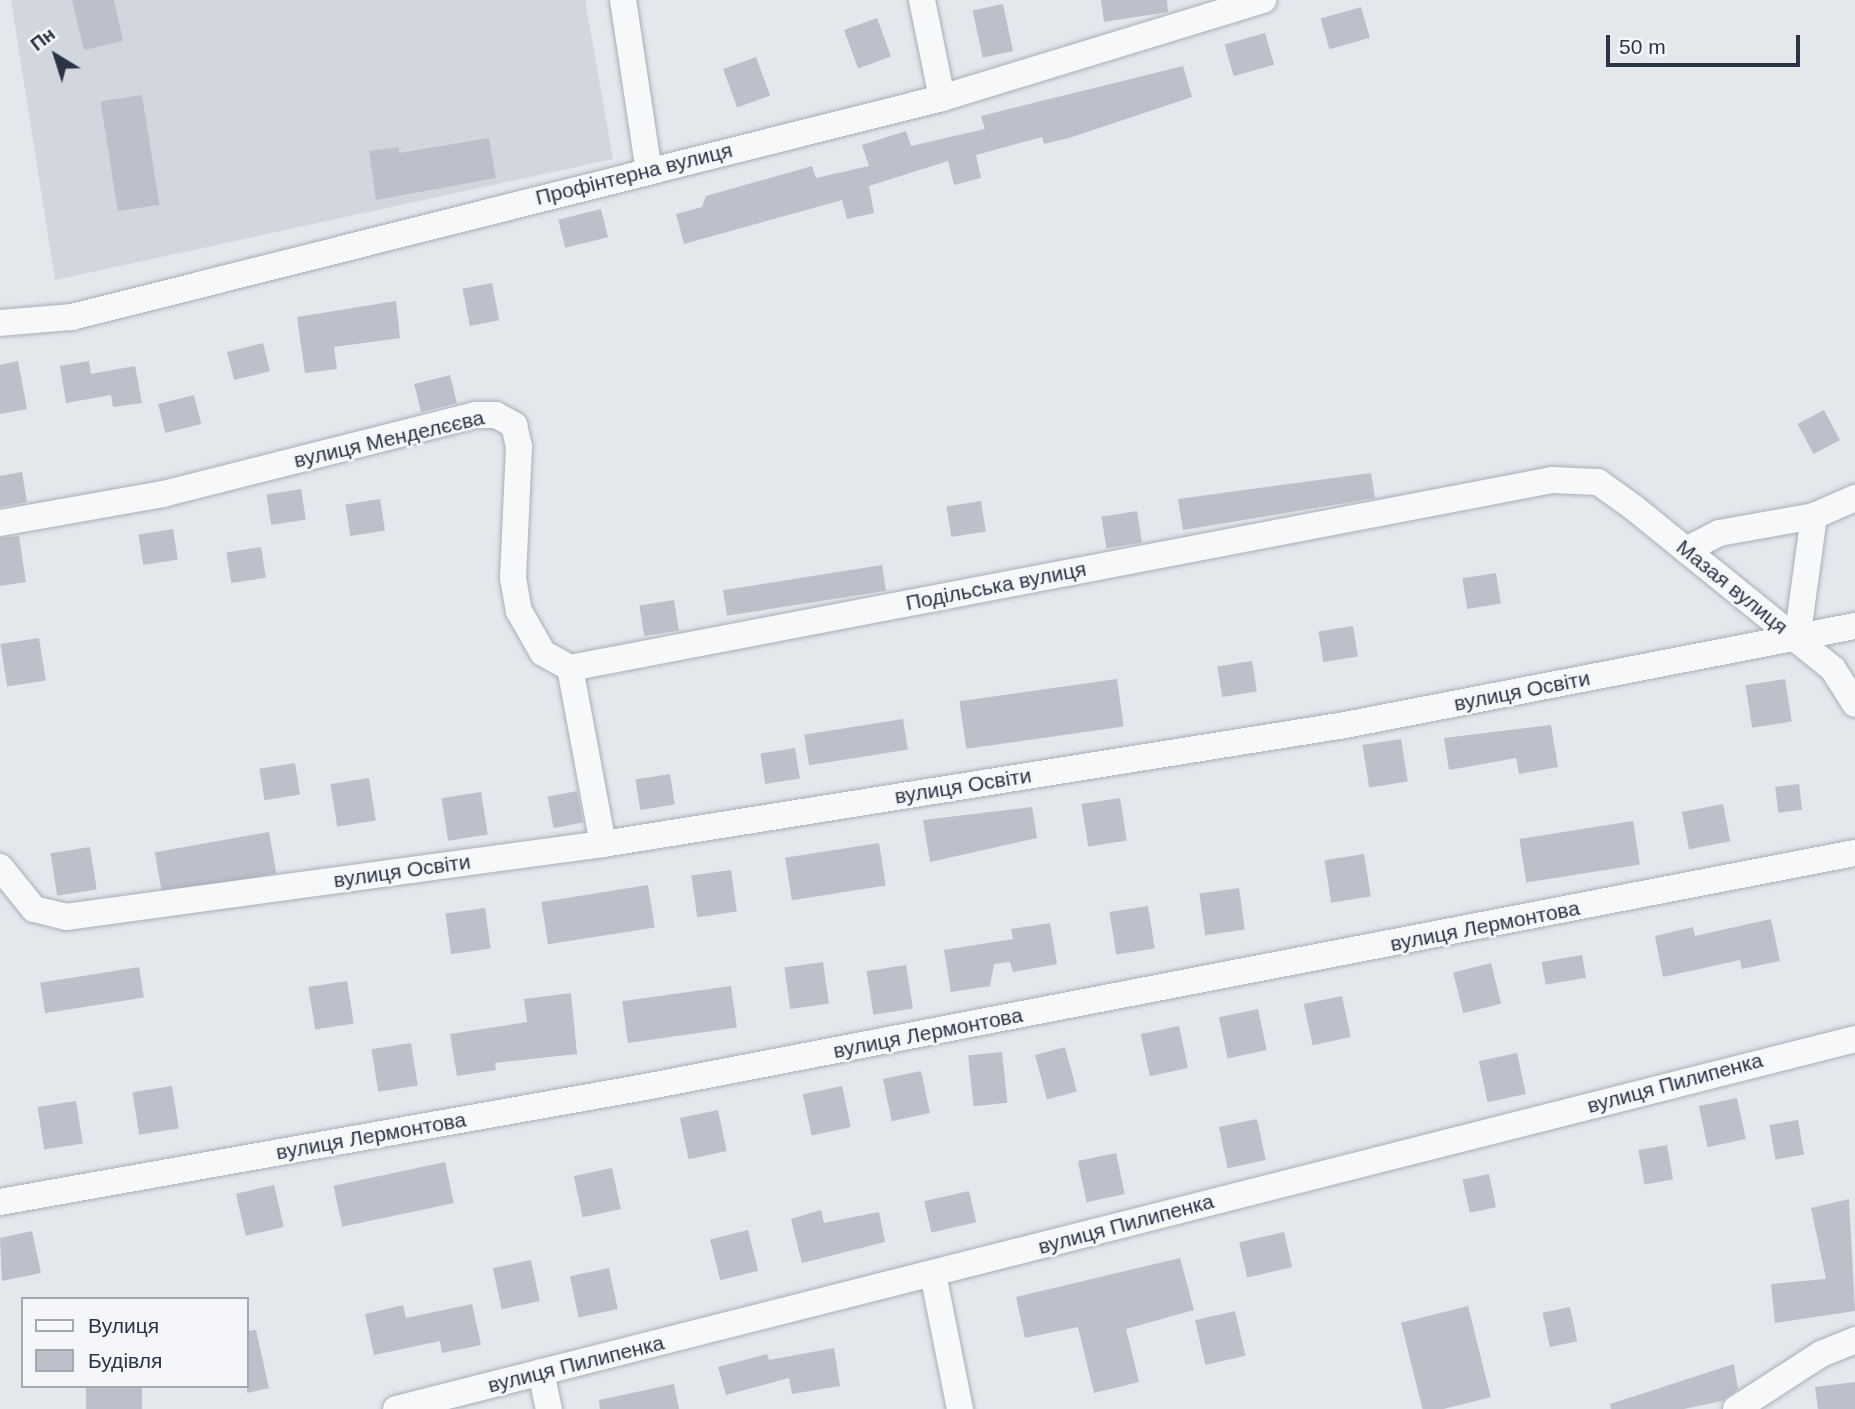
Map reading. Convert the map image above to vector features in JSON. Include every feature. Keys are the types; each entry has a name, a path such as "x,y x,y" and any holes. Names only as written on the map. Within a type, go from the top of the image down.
{"street":[{"path":"623,0 649,170"},
{"path":"922,0 942,98"},
{"name":"Профінтерна вулиця","path":"0,323 72,317 942,98 1263,0"},
{"name":"вулиця Менделєєва","path":"0,523 163,494 496,415 514,425 519,446 513,578 519,611 543,653 570,668"},
{"name":"Подільська вулиця","path":"570,668 1552,480 1598,482"},
{"name":"Мазая вулиця","path":"1598,482 1833,669 1855,704"},
{"path":"1686,550 1753,523 1814,516 1855,498"},
{"path":"1797,640 1814,516"},
{"name":"вулиця Освіти","path":"0,867 34,909 66,917 603,844 1345,725 1797,640 1855,626"},
{"path":"570,668 603,844"},
{"name":"вулиця Лермонтова","path":"0,1202 658,1084 1855,853"},
{"name":"вулиця Пилипенка","path":"396,1409 1855,1039"},
{"path":"933,1274 960,1409"},
{"path":"1736,1409 1821,1354 1855,1340"},
{"path":"541,1372 549,1409"}],"shaded area":[{"path":"11,0 585,0 613,159 55,280"}],"building":[{"path":"72,0 114,0 123,41 84,50"},
{"path":"1101,0 1167,0 1168,12 1104,22"},
{"path":"1003,4 1013,51 983,57 973,10"},
{"path":"1361,7 1370,38 1329,49 1321,19"},
{"path":"877,18 891,57 858,68 844,30"},
{"path":"1265,33 1274,65 1234,76 1225,45"},
{"path":"756,57 770,96 737,107 723,69"},
{"path":"1183,66 1192,97 1069,138 1044,144 1042,137 976,155 981,178 954,185 948,161 869,186 874,213 847,219 842,200 684,244 676,214 702,207 706,196 812,166 816,178 869,166 862,145 906,131 911,146 985,129 981,116"},
{"path":"142,95 159,205 118,211 101,102"},
{"path":"489,138 496,178 376,200 369,151 399,147 399,153"},
{"path":"601,209 608,237 565,248 558,220"},
{"path":"492,283 499,320 470,326 463,289"},
{"path":"396,301 400,338 334,347 337,369 305,373 297,317"},
{"path":"263,343 270,371 234,380 227,352"},
{"path":"18,361 27,409 0,414 0,365"},
{"path":"89,361 91,374 135,366 142,403 113,407 111,395 66,403 60,366"},
{"path":"450,375 457,403 421,412 414,384"},
{"path":"194,395 201,424 165,433 158,404"},
{"path":"1824,410 1840,440 1813,454 1798,424"},
{"path":"22,472 27,502 0,507 0,476"},
{"path":"1371,473 1375,498 1183,530 1178,499"},
{"path":"301,489 306,520 271,525 266,494"},
{"path":"380,499 385,531 350,536 345,504"},
{"path":"981,501 986,532 951,537 946,506"},
{"path":"1137,511 1142,543 1106,548 1101,517"},
{"path":"173,529 178,560 143,565 138,534"},
{"path":"19,536 26,582 0,586 0,538"},
{"path":"261,547 266,578 231,583 226,552"},
{"path":"882,565 886,591 727,616 723,590"},
{"path":"1496,573 1501,604 1467,609 1462,578"},
{"path":"674,600 679,631 644,636 639,605"},
{"path":"1353,626 1358,657 1323,662 1318,631"},
{"path":"39,638 46,680 7,687 0,644"},
{"path":"1252,661 1257,692 1222,697 1217,666"},
{"path":"1117,679 1124,727 966,749 960,701"},
{"path":"1785,679 1792,721 1752,728 1745,685"},
{"path":"903,719 908,750 809,765 804,735"},
{"path":"1551,725 1558,767 1519,774 1516,758 1449,770 1444,738"},
{"path":"1401,739 1408,781 1369,788 1362,745"},
{"path":"795,748 800,779 765,784 760,753"},
{"path":"295,763 300,795 264,800 259,769"},
{"path":"670,774 675,805 640,810 635,779"},
{"path":"369,778 376,820 337,827 330,784"},
{"path":"1799,784 1802,810 1778,813 1775,787"},
{"path":"577,791 583,822 554,828 548,797"},
{"path":"481,792 488,834 448,841 441,798"},
{"path":"1120,798 1127,840 1088,847 1081,804"},
{"path":"1723,804 1730,841 1689,849 1682,812"},
{"path":"1032,807 1037,838 930,862 923,820"},
{"path":"1633,821 1640,864 1526,882 1519,839"},
{"path":"269,832 276,873 162,894 155,852"},
{"path":"879,843 886,885 792,900 785,858"},
{"path":"90,847 97,889 57,896 50,853"},
{"path":"1364,854 1371,896 1331,903 1324,860"},
{"path":"731,870 737,912 697,917 691,876"},
{"path":"648,885 655,927 548,944 541,902"},
{"path":"1239,888 1245,930 1205,935 1199,894"},
{"path":"1148,906 1155,948 1116,955 1109,912"},
{"path":"485,908 491,949 451,954 445,914"},
{"path":"1771,919 1780,961 1742,969 1740,960 1663,977 1655,936 1693,927 1695,936"},
{"path":"1050,923 1057,964 1013,972 1010,962 994,964 990,986 951,992 944,950 1013,939 1011,929"},
{"path":"1582,955 1586,978 1546,985 1542,962"},
{"path":"823,962 829,1004 790,1009 784,967"},
{"path":"1491,963 1501,1004 1463,1013 1453,972"},
{"path":"906,965 913,1008 873,1015 866,971"},
{"path":"139,967 144,998 45,1013 40,983"},
{"path":"347,981 354,1023 315,1030 308,987"},
{"path":"731,986 737,1028 628,1043 622,1001"},
{"path":"571,993 577,1054 495,1063 496,1070 457,1076 450,1034 527,1022 524,999"},
{"path":"1342,996 1351,1037 1313,1045 1304,1004"},
{"path":"1258,1009 1267,1050 1228,1058 1219,1017"},
{"path":"1179,1026 1188,1068 1150,1076 1141,1034"},
{"path":"411,1043 418,1085 378,1092 371,1049"},
{"path":"1065,1047 1077,1091 1047,1099 1035,1055"},
{"path":"1002,1052 1007,1103 974,1106 968,1056"},
{"path":"1517,1053 1526,1094 1488,1102 1479,1061"},
{"path":"921,1071 930,1113 892,1121 883,1079"},
{"path":"172,1086 179,1128 139,1135 132,1092"},
{"path":"842,1086 851,1127 812,1135 803,1094"},
{"path":"1737,1098 1746,1139 1708,1147 1699,1106"},
{"path":"76,1101 83,1143 44,1150 37,1107"},
{"path":"718,1110 727,1151 689,1159 680,1118"},
{"path":"1257,1119 1266,1160 1228,1168 1219,1127"},
{"path":"1798,1120 1804,1154 1776,1160 1769,1125"},
{"path":"1667,1145 1673,1179 1645,1185 1638,1150"},
{"path":"1116,1153 1125,1194 1087,1202 1078,1161"},
{"path":"445,1162 454,1203 342,1227 333,1186"},
{"path":"612,1168 621,1209 583,1217 574,1176"},
{"path":"1489,1174 1496,1207 1470,1213 1463,1180"},
{"path":"274,1185 284,1227 246,1236 236,1194"},
{"path":"969,1191 976,1222 931,1233 924,1201"},
{"path":"1849,1199 1855,1311 1775,1323 1771,1284 1826,1279 1811,1208"},
{"path":"821,1210 824,1223 879,1212 885,1242 802,1263 791,1219"},
{"path":"748,1230 758,1271 720,1280 710,1239"},
{"path":"32,1231 41,1273 2,1281 0,1238"},
{"path":"1284,1232 1292,1267 1247,1277 1239,1242"},
{"path":"1180,1258 1194,1310 1126,1329 1139,1382 1094,1393 1078,1327 1025,1338 1016,1297"},
{"path":"531,1260 540,1301 502,1309 493,1268"},
{"path":"609,1268 618,1309 579,1317 570,1276"},
{"path":"472,1304 481,1345 442,1353 440,1341 374,1355 365,1314 403,1305 406,1318"},
{"path":"1468,1306 1491,1397 1443,1409 1423,1409 1401,1323"},
{"path":"1570,1307 1577,1341 1550,1347 1543,1313"},
{"path":"1235,1311 1245,1356 1205,1365 1195,1320"},
{"path":"256,1330 269,1388 247,1393 248,1388 248,1331"},
{"path":"834,1348 840,1386 792,1394 789,1378 726,1395 718,1367 767,1354 769,1360"},
{"path":"1734,1364 1738,1389 1722,1401 1684,1409 1611,1409 1610,1404"},
{"path":"1855,1382 1855,1409 1818,1409 1815,1387"},
{"path":"674,1384 679,1409 600,1409 599,1400"},
{"path":"86,1388 142,1388 142,1409 86,1409"}]}
